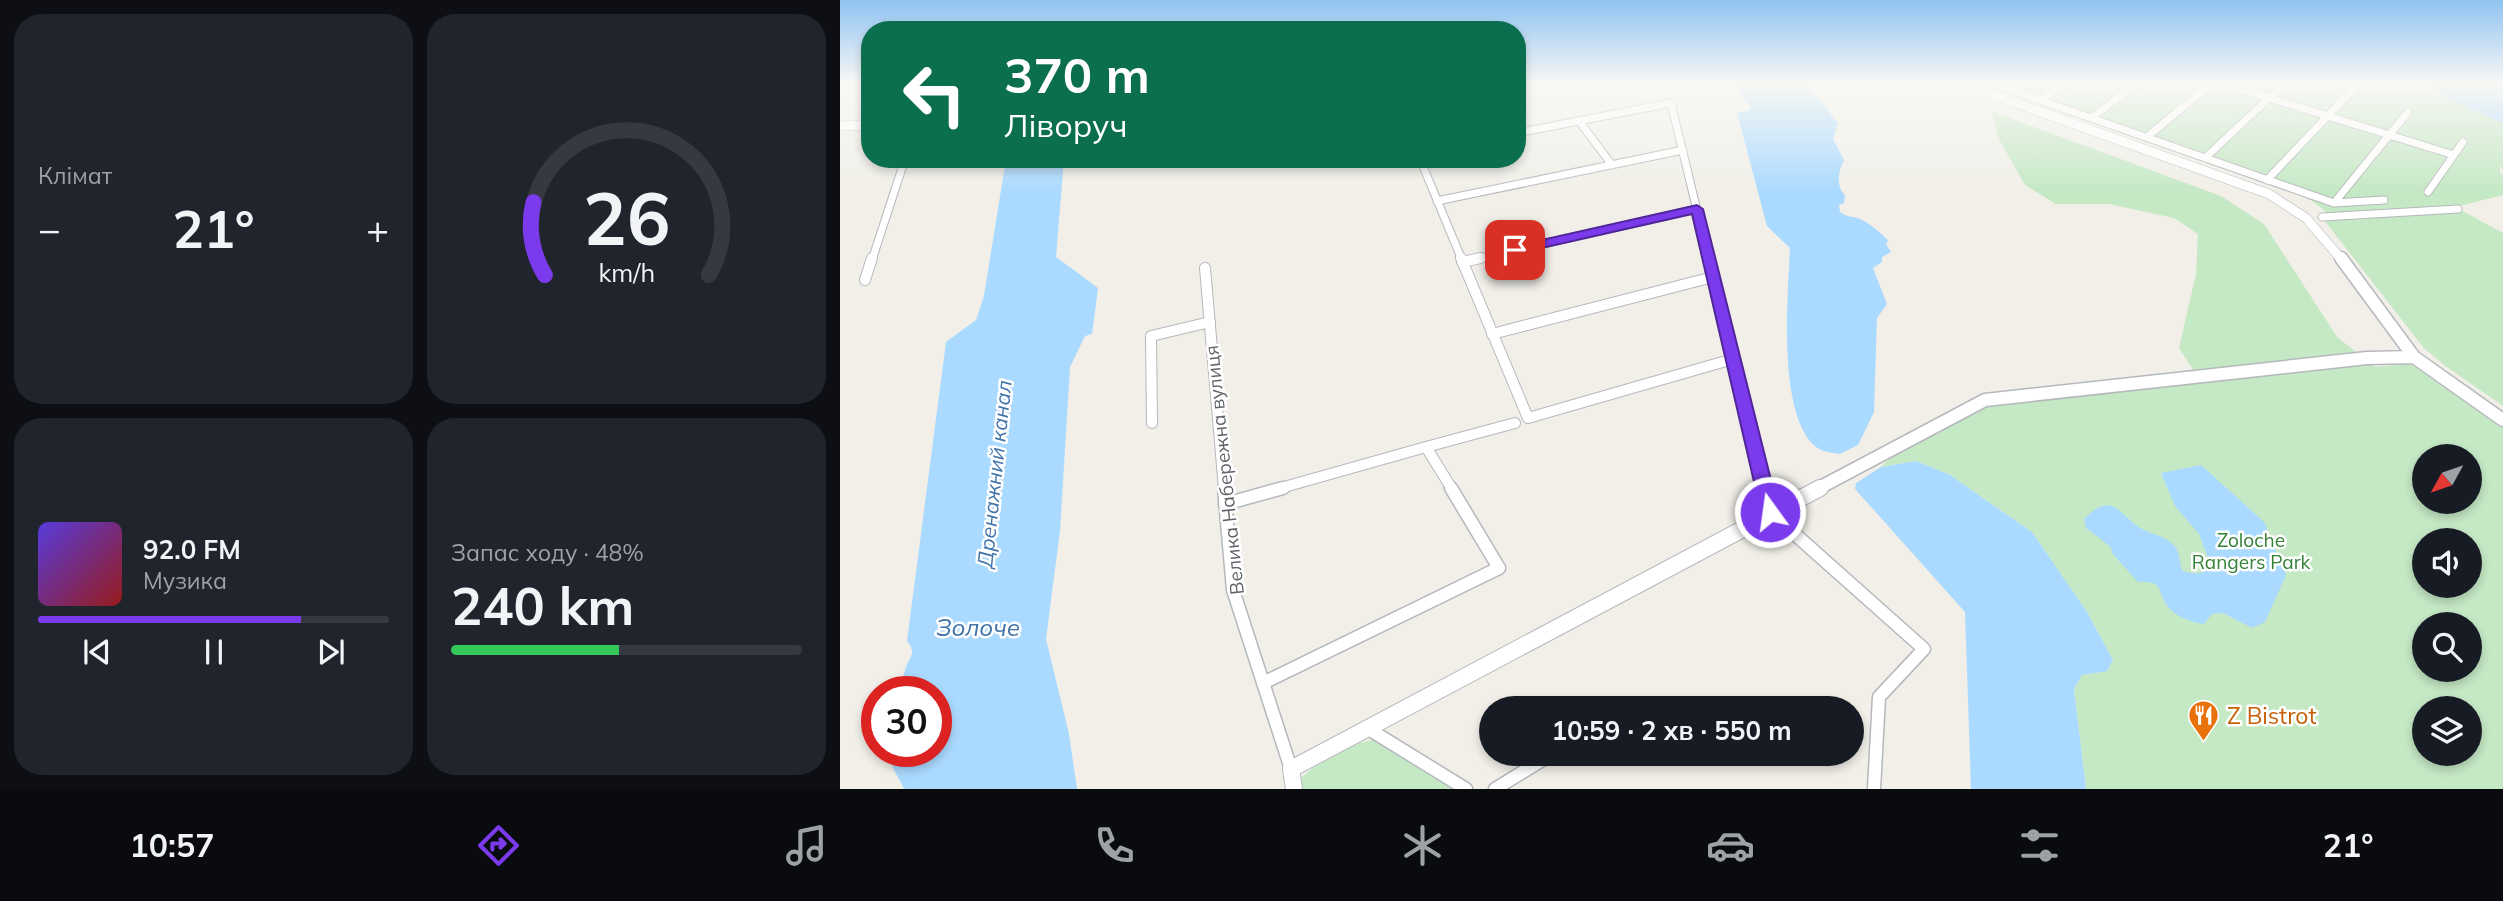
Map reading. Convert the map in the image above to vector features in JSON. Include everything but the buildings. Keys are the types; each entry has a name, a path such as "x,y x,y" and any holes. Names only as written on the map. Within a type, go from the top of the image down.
{"street":[{"path":"1526,131 1585,120"},
{"path":"1675,120 1770,512 1924,649 1879,697 1874,789"},
{"path":"2062,120 2269,194 2306,218 2326,238 2414,357 2503,420"},
{"path":"2096,120 2334,203 2385,201"},
{"path":"2147,137 2168,120"},
{"path":"2205,158 2246,120"},
{"path":"2267,180 2324,120"},
{"path":"2340,120 2454,155"},
{"path":"2334,203 2402,120"},
{"path":"1579,121 1612,165"},
{"path":"840,126 861,125"},
{"path":"2428,192 2463,142"},
{"path":"1437,201 1683,150"},
{"path":"865,280 902,168"},
{"path":"1424,168 1528,418 1733,359"},
{"path":"1462,262 1697,209"},
{"path":"2306,218 2458,209"},
{"name":"Велика Набережна вулиця","path":"1206,268 1233,590 1291,769 1294,789"},
{"path":"1492,334 1713,277"},
{"path":"1152,423 1151,336 1210,322"},
{"path":"1291,769 1985,400 2367,358 2414,357"},
{"path":"1225,504 1515,422"},
{"path":"1262,683 1499,568 1426,447"},
{"path":"1367,728 1466,789"},
{"path":"1495,789 1532,766"}],"green space":[{"name":"Zoloche Rangers Park","path":"1994,120 2015,120 2221,196 2264,224 2337,337 2375,367 2415,363 2503,426 2503,789 2086,789 2074,689 2082,675 2107,671 2113,660 2087,612 2032,532 1950,475 1916,461 1881,467 1898,451 1981,406 2201,382 2179,348 2196,274 2198,234 2174,218 2109,204 2056,204 2025,185 2000,141"},
{"path":"2092,120 2496,120 2503,123 2503,171 2500,164 2500,173 2503,175 2503,195 2455,207 2503,233 2503,406 2423,347 2321,216 2329,214 2312,201 2271,183"},
{"path":"1374,740 1452,789 1297,789 1296,784 1302,777 1320,763 1343,750"}],"water":[{"path":"1739,120 1836,120 1838,123 1833,139 1844,160 1839,173 1840,187 1845,195 1844,203 1839,205 1840,212 1874,228 1888,240 1886,244 1891,252 1882,257 1882,262 1873,268 1887,304 1877,318 1874,412 1858,445 1840,454 1819,449 1805,434 1796,413 1790,385 1788,355 1790,248 1767,226"},
{"name":"Золоче","path":"1005,168 1063,168 1056,257 1098,288 1092,334 1085,336 1070,367 1060,531 1046,639 1069,734 1077,789 904,789 893,767 952,767 952,676 904,676 912,654 907,641 946,342 976,320 984,296"},
{"path":"1916,461 1950,475 2032,532 2087,612 2113,660 2107,671 2082,675 2074,689 2086,789 1971,789 1965,612 1855,489 1856,483 1881,467"},
{"path":"2201,465 2264,522 2286,575 2265,622 2252,628 2223,613 2212,614 2204,624 2180,616 2166,604 2155,584 2138,582 2112,553 2111,547 2086,528 2084,519 2093,511 2101,506 2113,506 2137,526 2175,546 2183,571 2202,573 2211,565 2199,534 2175,506 2161,473"}],"place":[{"name":"Z Bistrot","path":"2204,743"}],"route":[{"path":"1515,250 1697,209 1770,512"}],"water label":[{"name":"Дренажний канал","path":"995,474"}]}
